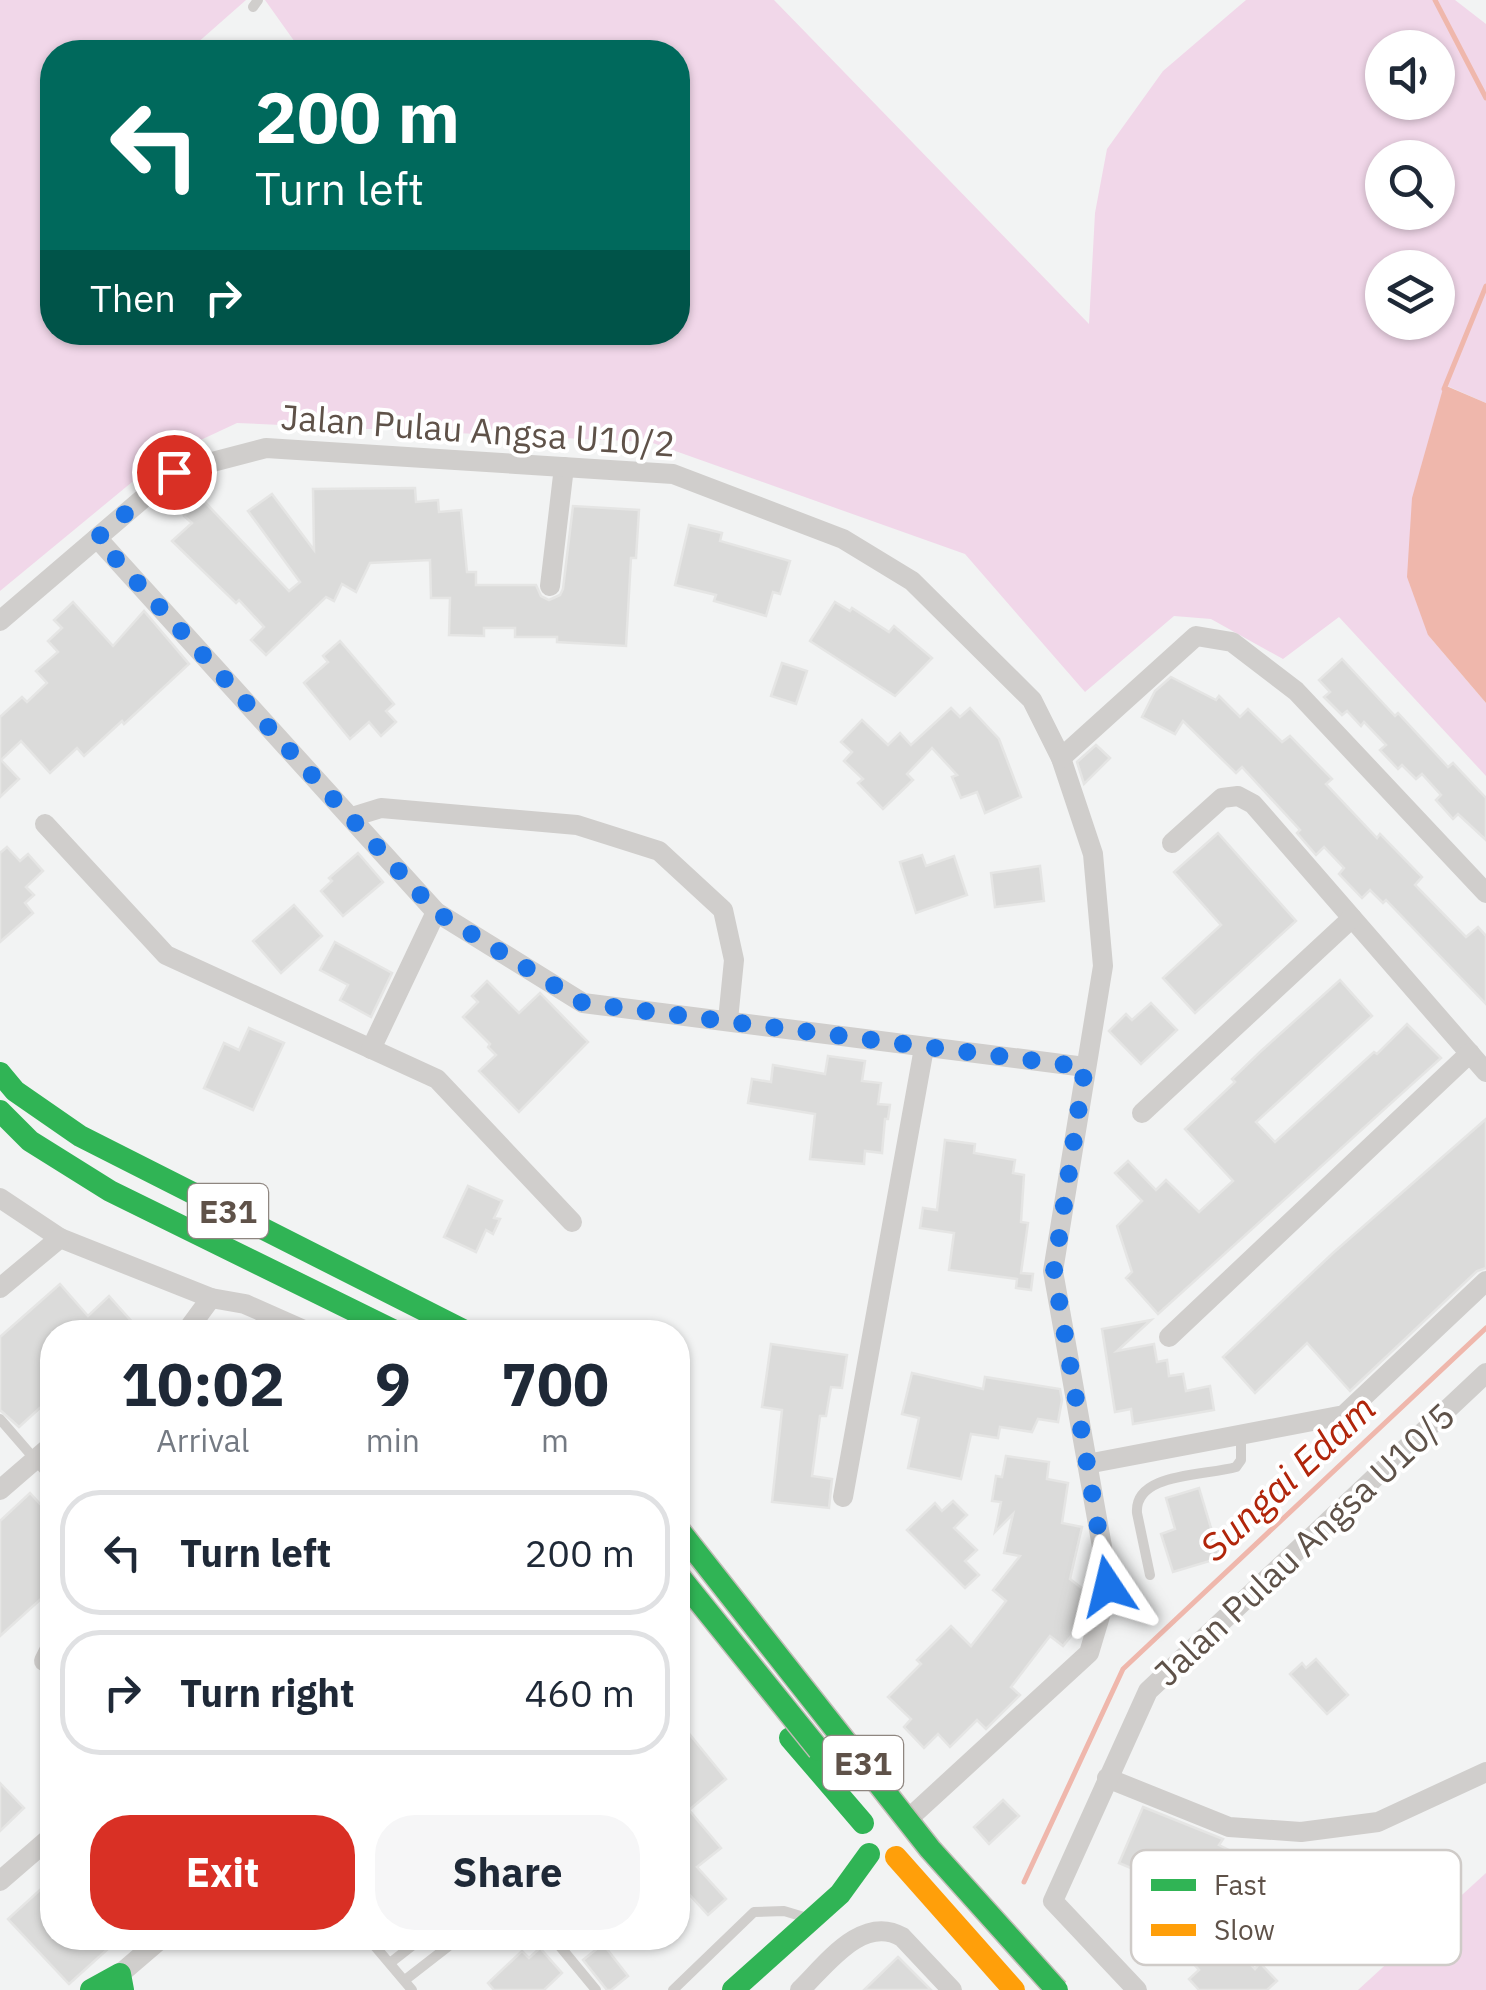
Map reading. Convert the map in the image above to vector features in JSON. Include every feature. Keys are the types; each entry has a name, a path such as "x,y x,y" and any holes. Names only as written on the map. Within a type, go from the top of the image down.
{"main road":[{"name":"E31","path":"0,1073 15,1091 80,1136 443,1320"},
{"path":"0,1089 78,1143 428,1320"},
{"name":"E31","path":"0,1111 30,1140 81,1174 166,1220 373,1320"},
{"path":"0,1127 63,1176 168,1233 346,1320"},
{"name":"E31","path":"690,1544 930,1849 1057,1990"},
{"path":"690,1557 900,1822 1057,1990"},
{"name":"E31","path":"690,1590 894,1842 1027,1990"},
{"path":"690,1609 780,1725 863,1823"},
{"path":"867,1816 900,1822 906,1848 896,1856 882,1859 869,1854 861,1843 867,1816"},
{"path":"733,1990 840,1894 869,1854"},
{"path":"896,1856 1014,1990"},
{"path":"92,1990 117,1985"}],"street":[{"name":"Jalan Pulau Angsa U10/2","path":"0,621 174,472 266,448 673,474 842,539 912,580 1032,700 1061,758 1093,854 1103,966 1054,1271 1108,1586 1090,1653 900,1822"},
{"path":"550,586 564,467"},
{"path":"97,538 436,912 583,1003 1085,1067"},
{"path":"1061,758 1196,636 1232,642 1296,691 1486,893"},
{"path":"1172,842 1222,798 1238,796 1253,804 1486,1072"},
{"path":"352,817 381,808 577,824 659,850 723,910 734,960 728,1020"},
{"path":"45,824 166,955 437,1079 572,1222"},
{"path":"371,1049 436,912"},
{"path":"1142,1113 1352,918"},
{"path":"844,1498 924,1048"},
{"path":"1169,1336 1470,1053"},
{"path":"0,1198 60,1238 210,1298 245,1304 281,1320"},
{"path":"0,1288 60,1238"},
{"path":"1087,1464 1344,1415 1486,1281"},
{"path":"194,1320 210,1298"},
{"name":"Jalan Pulau Angsa U10/5","path":"1137,1990 1053,1901 1148,1691 1486,1373"},
{"path":"0,1490 40,1456"},
{"path":"1107,1778 1229,1827 1301,1832 1378,1822 1486,1772"},
{"path":"0,1881 40,1846"},
{"path":"800,1990 850,1942 878,1930 902,1937 952,1990"},
{"path":"117,1985 151,1950"}],"lane":[{"path":"0,1420 40,1466"},
{"path":"1150,1575 1136,1505 1143,1490 1157,1482 1236,1467 1241,1460 1241,1435"},
{"path":"673,1990 754,1912 784,1911 812,1920"},
{"path":"379,1950 408,1985 446,1950"},
{"path":"390,1963 407,1950"},
{"path":"562,1950 596,1990"}],"shaded area":[{"path":"0,0 246,0 201,40 40,40 40,345 690,345 690,40 293,40 265,0 774,0 1089,324 1095,213 1107,149 1163,71 1246,0 1455,0 1486,24 1486,403 1445,385 1428,635 1486,703 1486,776 1339,617 1283,659 1211,619 1174,616 1085,692 965,554 650,442 237,423 160,459 0,591"},
{"path":"1444,385 1486,403 1486,703 1428,635 1407,577 1412,498"},
{"path":"1486,1873 1486,1990 1358,1990 1385,1965 1461,1965 1461,1896"}],"building":[{"path":"415,488 416,502 438,500 439,512 461,510 467,572 476,572 476,585 536,585 541,596 549,600 563,589 573,506 639,510 636,558 631,558 626,646 557,642 557,637 515,637 515,628 484,628 484,636 449,635 450,598 431,598 430,560 370,563 356,592 342,584 334,601 326,597 266,655 251,640 264,627 172,541 192,523 184,516 202,499 289,591 300,582 248,511 272,494 314,550 313,489"},
{"path":"689,525 722,533 720,541 790,561 780,594 773,592 766,616 714,601 716,595 675,585"},
{"path":"73,602 113,646 144,611 189,664 84,756 77,748 50,773 21,741 1,760 19,779 0,797 0,717 22,697 27,702 47,683 36,671 58,652 48,641 62,628 54,620"},
{"path":"835,602 850,611 852,608 889,632 894,626 932,658 895,696 810,641"},
{"path":"340,641 394,704 386,711 396,722 381,736 369,722 350,739 304,683 328,662 323,656"},
{"path":"1342,659 1395,716 1398,713 1448,767 1453,763 1486,798 1486,840 1458,814 1453,819 1436,800 1441,795 1422,774 1416,779 1402,765 1398,769 1380,750 1386,745 1364,722 1361,726 1347,711 1342,715 1324,697 1330,692 1319,680"},
{"path":"782,663 807,671 796,704 771,696"},
{"path":"1171,677 1216,700 1219,696 1240,717 1248,709 1282,742 1290,736 1332,779 1326,784 1377,838 1380,834 1422,877 1415,885 1466,937 1478,927 1486,936 1486,1004 1386,900 1383,903 1370,890 1362,898 1339,874 1344,868 1324,847 1316,855 1297,833 1300,830 1242,767 1236,773 1183,721 1175,734 1142,717 1155,691"},
{"path":"951,708 960,717 970,708 999,739 1021,797 985,813 977,792 961,798 952,777 957,775 932,748 907,774 913,780 883,809 858,783 863,779 844,761 852,752 841,742 862,720 888,745 900,733 911,745"},
{"path":"1096,745 1110,758 1084,784 1077,762"},
{"path":"1218,833 1296,921 1195,1013 1163,978 1221,925 1174,872"},
{"path":"7,847 20,861 28,854 43,871 26,887 34,895 25,903 33,913 0,942 0,853"},
{"path":"358,853 383,882 343,916 321,891 332,881 329,878"},
{"path":"922,855 926,866 954,856 967,895 916,913 900,862"},
{"path":"1040,866 1044,901 995,907 991,873"},
{"path":"294,905 322,936 281,973 253,941"},
{"path":"335,942 392,973 371,1017 340,1000 348,985 320,970"},
{"path":"1340,980 1372,1016 1256,1122 1275,1142 1407,1024 1441,1058 1158,1314 1126,1278 1132,1272 1117,1226 1142,1201 1115,1173 1128,1161 1156,1190 1166,1180 1199,1212 1233,1181 1185,1129 1235,1082 1232,1079 1260,1052"},
{"path":"487,981 519,1013 540,993 588,1042 519,1112 479,1071 496,1055 463,1017 478,1002 472,996"},
{"path":"1151,1003 1177,1030 1141,1064 1109,1031 1126,1014 1132,1020"},
{"path":"249,1028 284,1043 253,1110 204,1088 224,1043 239,1050"},
{"path":"828,1056 865,1061 862,1081 881,1083 878,1104 890,1105 882,1153 865,1151 864,1164 810,1159 815,1114 748,1103 752,1079 771,1082 773,1065 825,1074"},
{"path":"1486,1119 1486,1268 1477,1271 1350,1391 1307,1343 1255,1393 1223,1357 1333,1253"},
{"path":"945,1140 975,1144 974,1153 1015,1160 1013,1173 1024,1175 1021,1222 1028,1223 1021,1273 1033,1274 1031,1290 1016,1288 1017,1279 949,1270 954,1233 920,1228 923,1208 937,1210"},
{"path":"468,1186 502,1201 494,1218 500,1219 493,1234 486,1230 476,1252 444,1237"},
{"path":"60,1284 88,1316 109,1296 130,1320 40,1320 40,1408 19,1427 0,1410 0,1337"},
{"path":"1151,1320 1117,1351 1154,1344 1157,1362 1167,1360 1169,1376 1183,1374 1186,1391 1210,1386 1214,1410 1133,1424 1131,1409 1115,1412 1102,1329"},
{"path":"771,1344 847,1355 842,1388 831,1387 826,1416 820,1416 812,1476 832,1479 829,1508 772,1502 782,1410 762,1407"},
{"path":"912,1373 983,1389 985,1377 1060,1389 1058,1422 1038,1419 1032,1432 1000,1427 998,1438 971,1434 961,1479 908,1468 919,1418 902,1414"},
{"path":"1006,1456 1049,1462 1047,1479 1068,1483 1062,1523 1082,1527 1070,1579 1092,1596 1085,1619 1063,1646 1050,1636 1011,1687 1020,1695 986,1729 977,1720 950,1747 938,1734 924,1748 904,1727 911,1719 888,1697 951,1626 971,1646 1006,1601 993,1590 1020,1556 1004,1553 1013,1514 995,1532 1001,1502 992,1501 996,1476 1002,1477"},
{"path":"1199,1488 1220,1558 1173,1572 1161,1534 1175,1529 1166,1498"},
{"path":"30,1493 40,1504 40,1600 0,1636 0,1521"},
{"path":"953,1501 967,1515 954,1528 977,1550 965,1561 979,1575 965,1588 907,1530 935,1503 942,1511"},
{"path":"1316,1659 1348,1695 1327,1714 1290,1674 1302,1663 1306,1668"},
{"path":"690,1735 726,1779 690,1809"},
{"path":"0,1783 24,1808 0,1831"},
{"path":"1003,1800 1019,1816 989,1844 974,1827"},
{"path":"1143,1807 1223,1839 1219,1845 1229,1850 1131,1850 1131,1868 1119,1863"},
{"path":"690,1811 721,1848 697,1867 726,1899 708,1915 690,1895"},
{"path":"40,1890 40,1950 107,1950 69,1984 8,1919"},
{"path":"542,1950 562,1973 544,1990 494,1990 488,1983 522,1951 529,1958"},
{"path":"596,1950 608,1950 628,1976 607,1990 583,1960"},
{"path":"898,1957 931,1990 864,1990"},
{"path":"1195,1965 1251,1965 1255,1969 1262,1965 1277,1981 1267,1990 1199,1990 1189,1979 1199,1970"}],"waterway":[{"path":"1435,0 1486,98"},
{"path":"1444,389 1486,286"},
{"name":"Sungai Edam","path":"1024,1882 1123,1669 1486,1328"}],"traffic: fast":[{"path":"0,1073 15,1091 80,1136 443,1320"},
{"path":"0,1111 30,1141 110,1191 373,1320"},
{"path":"690,1544 930,1849 1057,1990"},
{"path":"690,1590 819,1750"},
{"path":"790,1738 863,1823"},
{"path":"733,1990 840,1894 869,1854"},
{"path":"91,1990 120,1974 123,1990"}],"traffic: slow":[{"path":"896,1857 1014,1990"}],"route":[{"path":"174,472 97,538 436,912 583,1003 1085,1067 1054,1271 1108,1586"}]}
